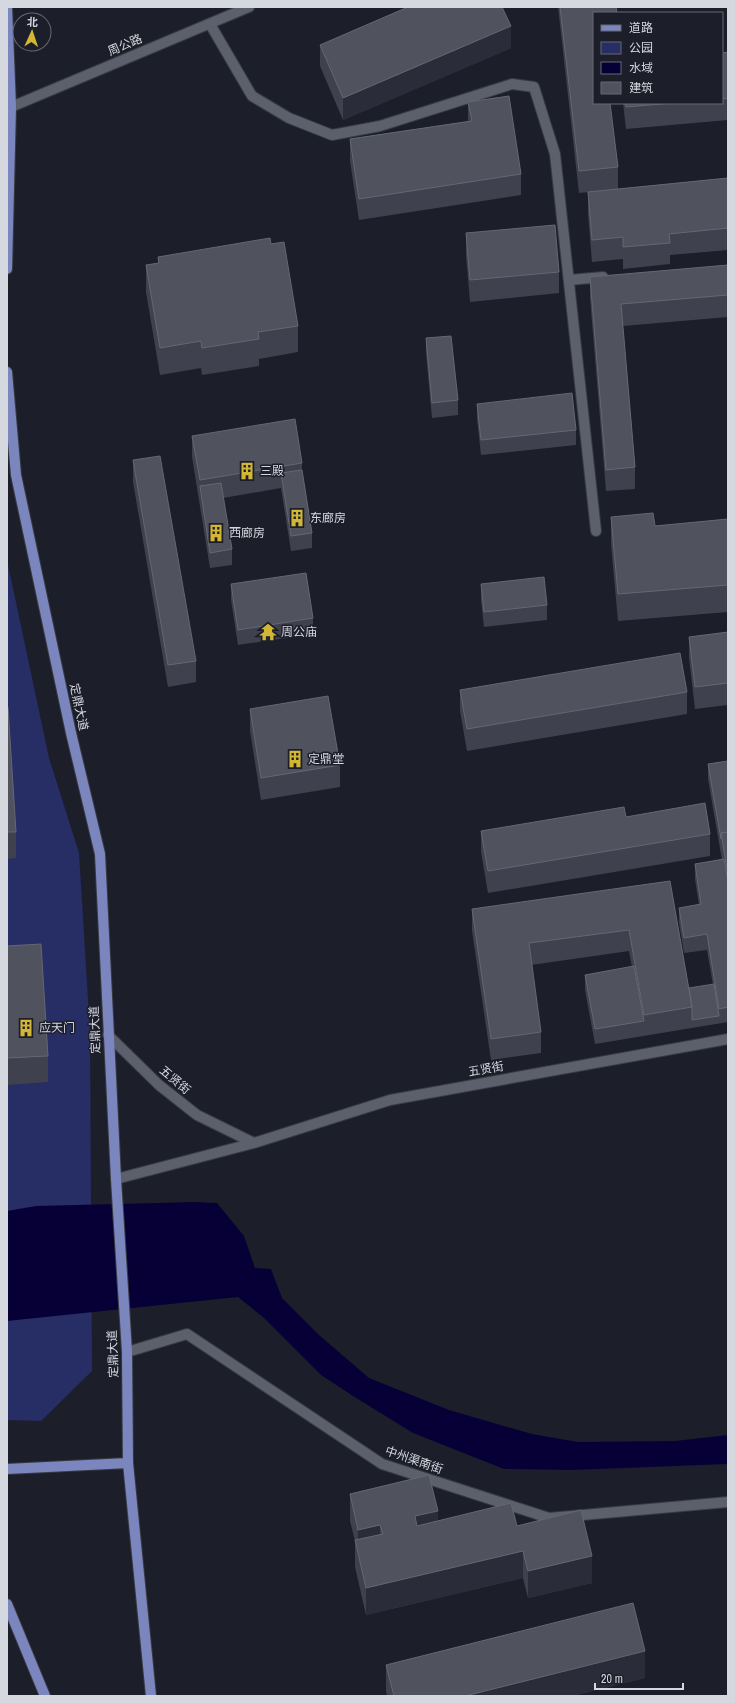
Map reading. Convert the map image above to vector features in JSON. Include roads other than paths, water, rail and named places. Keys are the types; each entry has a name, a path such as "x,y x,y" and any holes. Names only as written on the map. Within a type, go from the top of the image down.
{"main road":[{"path":"7,7 11,107 7,269"},
{"name":"定鼎大道","path":"7,372 16,475 100,854 108,1035 127,1352 128,1463 151,1696"},
{"path":"7,1469 128,1463"},
{"path":"7,1604 45,1696"}],"street":[{"name":"周公路","path":"11,107 249,7"},
{"path":"210,24 252,96 289,118 332,135 380,126 512,84 534,87 555,154 596,531"},
{"path":"569,280 617,276"},
{"name":"五贤街","path":"108,1035 159,1085 197,1115 254,1143"},
{"name":"五贤街","path":"116,1178 254,1143 390,1100 728,1040"},
{"name":"中州渠南街","path":"127,1352 187,1334 382,1464 549,1518 728,1502"}],"water":[{"path":"195,1202 217,1203 244,1236 255,1268 271,1269 282,1298 319,1335 369,1378 449,1410 532,1434 578,1442 675,1441 728,1435 728,1464 572,1470 504,1469 413,1433 353,1396 321,1375 264,1318 238,1297 7,1321 7,1211 36,1206"}],"place":[{"name":"三殿","path":"247,471"},
{"name":"东廊房","path":"297,518"},
{"name":"西廊房","path":"216,533"},
{"name":"周公庙","path":"268,632"},
{"name":"定鼎堂","path":"295,759"},
{"name":"应天门","path":"26,1028"}]}
